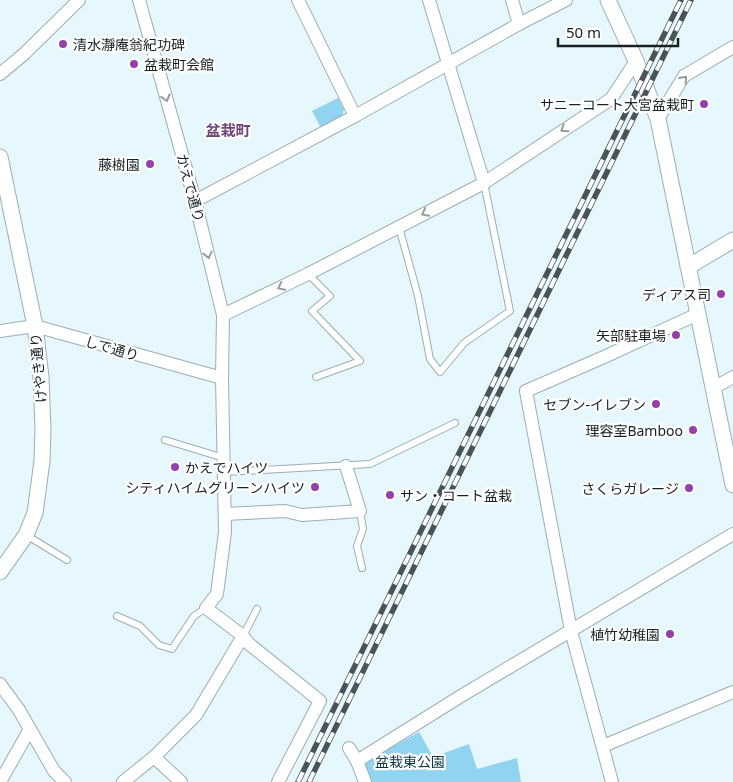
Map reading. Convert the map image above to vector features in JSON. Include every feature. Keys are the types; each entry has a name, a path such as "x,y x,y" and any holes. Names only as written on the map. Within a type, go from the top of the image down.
{"street":[{"path":"0,74 24,54 79,0"},
{"name":"かえで通り","path":"139,0 195,201 224,315 222,378 225,532 217,594 206,608"},
{"path":"298,0 356,116"},
{"path":"429,0 484,183"},
{"path":"512,0 519,24"},
{"path":"195,201 356,116 519,24 566,0"},
{"path":"608,0 636,61 658,120 733,484"},
{"path":"658,120 684,76 733,47"},
{"path":"224,315 484,183 611,99 636,61"},
{"name":"けやき通り","path":"0,159 35,326 41,376 42,461 35,513 26,535 0,572"},
{"path":"688,267 733,240"},
{"path":"612,782 571,631 526,391 698,314"},
{"name":"しで通り","path":"0,331 35,326 222,378"},
{"path":"712,389 733,377"},
{"path":"225,514 285,511 302,515 360,511 346,466"},
{"path":"357,761 461,696 733,534"},
{"path":"206,608 320,701 278,782"},
{"path":"123,782 154,756 196,716 242,636"},
{"path":"0,684 19,710 54,771 65,782"},
{"path":"603,746 733,692"},
{"path":"0,782 30,729"},
{"path":"349,748 357,761 365,782"},
{"path":"154,756 181,782"}],"lane":[{"path":"399,227 418,296 430,359 440,372 464,343 510,311 484,183"},
{"path":"308,274 330,296 312,311 360,361 316,377"},
{"path":"225,472 370,464 455,423"},
{"path":"165,440 224,458"},
{"path":"360,511 363,529 357,546 362,568"},
{"path":"26,535 67,560"},
{"path":"117,616 140,626 159,645 172,650 194,616 206,608"},
{"path":"242,636 257,609"}],"green space":[{"path":"338,98 344,109 342,117 321,128 312,111"},
{"name":"盆栽東公園","path":"419,732 433,757 469,744 477,769 517,758 521,782 369,782 363,769 365,762"}],"railway":[{"path":"298,782 681,0"},
{"path":"309,782 691,0"}],"place":[{"name":"清水瀞庵翁紀功碑","path":"63,44"},
{"name":"盆栽町会館","path":"134,64"},
{"name":"サニーコート大宮盆栽町","path":"704,104"},
{"name":"藤樹園","path":"150,164"},
{"name":"ディアス司","path":"721,294"},
{"name":"矢部駐車場","path":"676,335"},
{"name":"セブン-イレブン","path":"656,404"},
{"name":"理容室Bamboo","path":"693,430"},
{"name":"かえでハイツ","path":"175,467"},
{"name":"シティハイムグリーンハイツ","path":"315,487"},
{"name":"さくらガレージ","path":"689,488"},
{"name":"サン・コート盆栽","path":"390,495"},
{"name":"植竹幼稚園","path":"670,634"}],"district":[{"name":"盆栽町","path":"228,130"}]}
